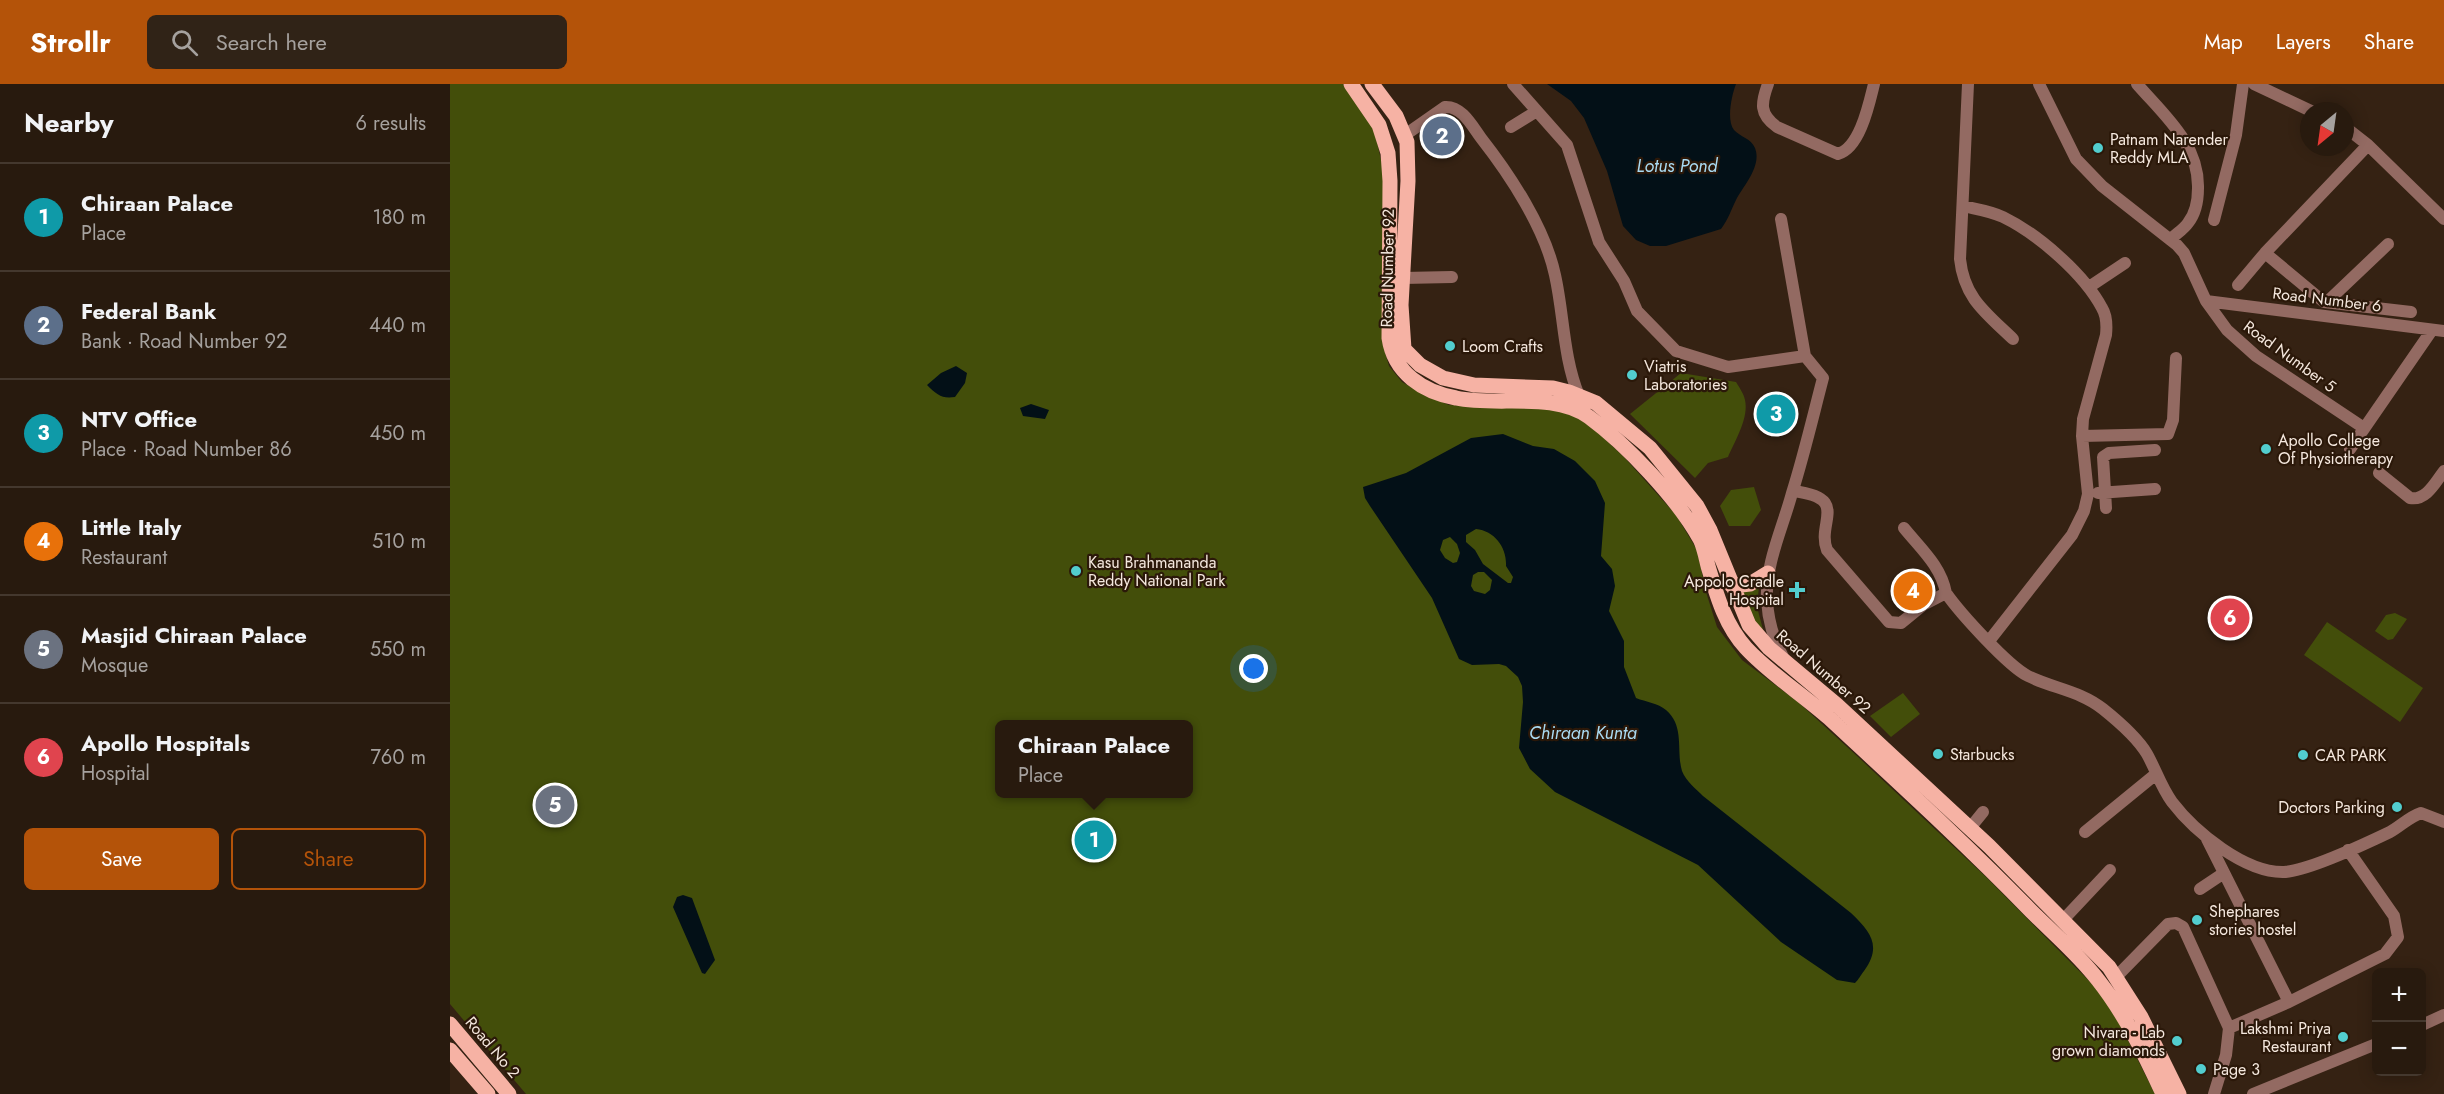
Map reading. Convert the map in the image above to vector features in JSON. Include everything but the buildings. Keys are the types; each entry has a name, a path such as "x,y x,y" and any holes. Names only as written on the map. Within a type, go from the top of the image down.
{"main road":[{"name":"Road Number 92","path":"1351,84 1379,125 1388,153 1390,181 1389,339 1390,351 1398,366 1410,378 1426,387 1456,398 1556,404 1588,416 1637,460 1682,513 1701,541 1721,611 1746,647 2063,920 2109,967 2141,1017 2180,1094"},
{"name":"Road Number 92","path":"1372,84 1396,116 1405,135 1408,151 1401,305 1404,349 1420,365 1443,378 1474,385 1553,388 1579,396 1596,403 1650,448 1697,506 1710,530 1749,624 1769,648 1837,705 1970,828 1981,849 2097,978 2128,1025 2163,1094"},
{"path":"1732,586 1750,584 1768,573"},
{"name":"Road No 2","path":"450,1024 509,1094"},
{"path":"450,1050 488,1094"}],"street":[{"path":"1513,84 1567,145 1599,242 1624,281 1637,311 1676,351 1728,367 1805,356"},
{"path":"1768,84 1762,109 1769,121 1777,127 1838,154 1845,152 1853,145 1866,115 1874,84"},
{"path":"1968,84 1960,259 1966,288 1976,303 2013,339"},
{"name":"Road Number 5","path":"2038,84 2076,159 2102,186 2171,239 2184,253 2206,301 2227,330 2256,356 2364,428"},
{"path":"2137,84 2185,139 2198,171 2195,210 2187,224 2171,239"},
{"path":"2214,220 2236,135 2243,84"},
{"path":"2254,84 2300,106"},
{"path":"1405,135 1445,108 1452,107 1461,113 1495,155 1534,222 1555,273 1570,374 1579,396"},
{"path":"1511,127 1537,111"},
{"path":"2354,134 2444,219"},
{"path":"2238,285 2265,253 2368,145"},
{"path":"1963,206 2002,217 2048,247 2089,287 2103,309 2107,321 2106,335 2085,410 2082,436 2088,494 2084,511 2072,534 1989,641"},
{"path":"1781,219 1805,356 1823,378 1793,491 1768,573 1767,600 1770,619 1775,642 1785,661"},
{"path":"2327,302 2388,244"},
{"path":"2265,253 2321,300 2411,312"},
{"path":"2089,287 2125,263"},
{"path":"1402,278 1452,278"},
{"name":"Road Number 6","path":"2206,301 2323,314 2438,331"},
{"path":"2350,449 2438,331"},
{"path":"2082,436 2168,434 2173,420 2176,358"},
{"path":"1553,388 1570,374"},
{"path":"2106,508 2102,462 2105,455 2150,451 2144,435"},
{"path":"2379,473 2410,498 2421,498 2438,488 2444,471"},
{"path":"2088,494 2155,489"},
{"path":"1793,491 1807,492 1820,498 1826,505 1829,518 1824,537 1827,550 1889,622 1901,623 1923,605 1946,592"},
{"path":"1904,528 1937,567 1943,577 1946,592 2014,667 2029,677 2077,694 2100,707 2146,752 2164,790 2183,815 2205,835 2248,864 2269,871 2286,872 2300,869 2393,831 2412,816 2421,813 2444,822"},
{"path":"2085,832 2156,774"},
{"path":"1970,828 1983,812"},
{"path":"2205,835 2289,1002"},
{"path":"2229,1028 2289,1002 2385,954 2398,937 2394,916 2348,850"},
{"path":"2063,920 2110,870"},
{"path":"2200,889 2224,873"},
{"path":"2116,977 2168,924 2176,923 2183,927 2229,1028 2226,1055 2214,1094"},
{"path":"2426,1023 2444,1015"},
{"path":"2253,1094 2272,1090 2372,1046"}],"green space":[{"name":"Kasu Brahmananda Reddy National Park","path":"450,84 1343,84 1374,128 1384,174 1384,349 1389,366 1402,382 1449,405 1551,409 1574,416 1593,428 1624,457 1676,515 1697,550 1706,592 1717,627 1742,660 1798,702 1857,756 1986,877 2107,999 2155,1094 526,1094 450,1004"},
{"path":"1681,373 1736,382 1743,393 1746,407 1738,437 1728,457 1708,463 1695,478 1630,414"},
{"path":"1754,487 1761,510 1750,526 1729,526 1720,506 1731,490"},
{"path":"1759,586 1757,607 1765,637 1755,624 1741,591"},
{"path":"2395,613 2407,619 2393,639 2388,640 2375,631 2386,615"},
{"path":"2327,622 2423,688 2400,722 2304,655"},
{"path":"1903,693 1920,714 1891,737 1870,716"}],"water":[{"name":"Lotus Pond","path":"1547,84 1736,84 1730,107 1730,120 1734,130 1753,145 1757,155 1751,175 1721,229 1666,246 1650,246 1636,240 1623,226 1607,171 1584,118 1571,101"},
{"path":"956,366 967,373 965,383 955,397 940,396 927,385 941,373"},
{"path":"1031,404 1049,410 1045,419 1023,416 1020,408"},
{"name":"Chiraan Kunta","path":"1503,434 1533,446 1554,449 1575,461 1595,481 1605,503 1601,556 1612,569 1615,586 1609,611 1624,641 1624,667 1636,698 1659,706 1672,716 1678,731 1682,771 1694,788 1851,913 1869,933 1873,947 1872,954 1855,983 1837,980 1781,942 1698,865 1555,792 1530,769 1519,748 1523,702 1522,686 1518,677 1506,666 1472,665 1459,659 1432,598 1365,498 1363,487 1406,473 1471,438","holes":["1476,529 1483,530 1494,537 1502,547 1506,566 1513,577 1511,583 1483,564 1475,550 1466,542 1466,535","1450,537 1457,544 1460,553 1457,562 1453,563 1445,558 1440,550 1443,540","1484,572 1492,580 1490,590 1485,594 1474,591 1471,586 1473,575"]},
{"path":"683,895 692,898 715,960 705,974 702,973 673,907 677,897"}],"place":[{"name":"Federal Bank","path":"1442,136"},
{"name":"Patnam Narender Reddy MLA","path":"2098,148"},
{"name":"Loom Crafts","path":"1450,346"},
{"name":"Viatris Laboratories","path":"1632,375"},
{"name":"NTV Office","path":"1776,414"},
{"name":"Apollo College Of Physiotherapy","path":"2266,449"},
{"name":"Kasu Brahmananda Reddy National Park","path":"1076,571"},
{"name":"Appolo Cradle Hospital","path":"1797,590"},
{"name":"Little Italy","path":"1913,591"},
{"name":"Apollo Hospitals","path":"2230,618"},
{"name":"Starbucks","path":"1938,754"},
{"name":"CAR PARK","path":"2303,755"},
{"name":"Masjid Chiraan Palace","path":"555,805"},
{"name":"Doctors Parking","path":"2397,807"},
{"name":"Chiraan Palace","path":"1094,840"},
{"name":"Shephares stories hostel","path":"2197,920"},
{"name":"Lakshmi Priya Restaurant","path":"2343,1037"},
{"name":"Nivara - Lab grown diamonds","path":"2177,1041"},
{"name":"Page 3","path":"2201,1069"}]}
